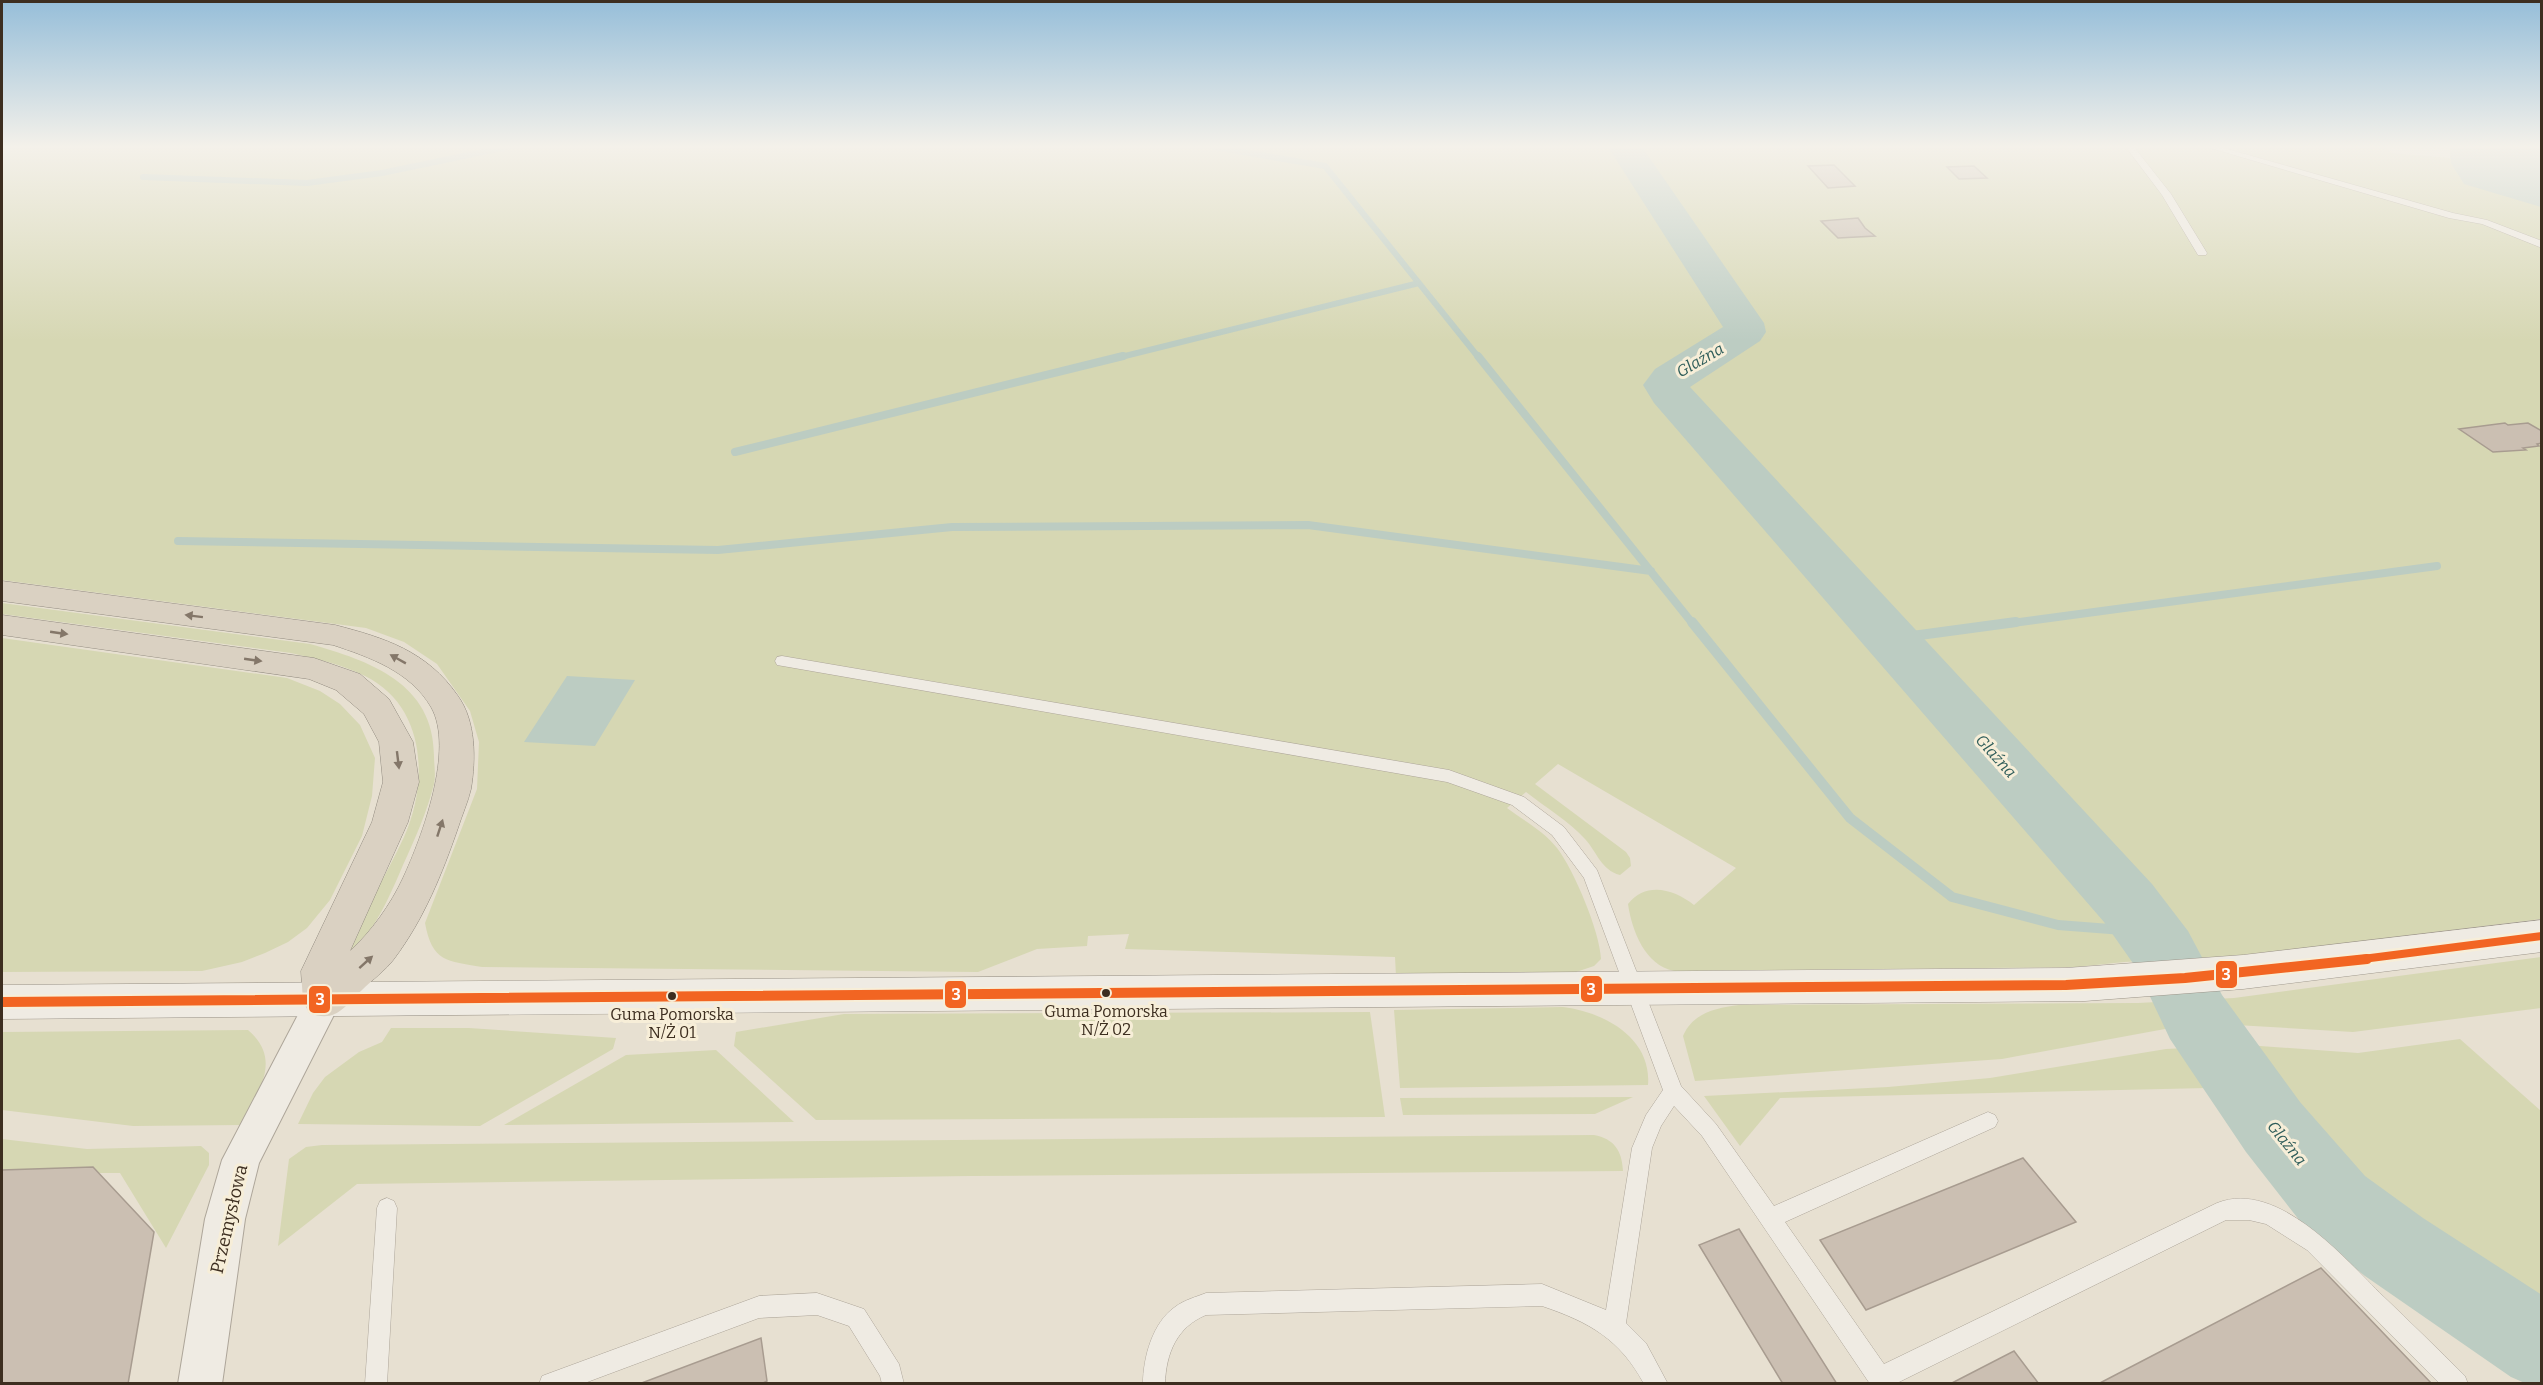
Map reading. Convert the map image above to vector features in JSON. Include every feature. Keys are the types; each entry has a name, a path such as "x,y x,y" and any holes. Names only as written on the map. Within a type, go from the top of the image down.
{"highway":[{"path":"2,591 335,635 371,646 403,660 426,680 446,703 454,726 457,754 453,790 420,883 380,948 323,1001"},
{"path":"2,625 314,669 348,682 377,707 396,742 400,782 390,822 321,971 323,1001"}],"main road":[{"path":"2,1002 1988,986 2140,981 2214,975 2338,963 2541,936"}],"street":[{"name":"Przemysłowa","path":"200,1383 225,1219 241,1160 323,1001"}],"lane":[{"path":"2177,212 2202,253"},
{"path":"2437,212 2484,222 2541,245"},
{"path":"782,661 1449,776 1518,801 1558,831 1591,875 1636,988 1673,1091 1709,1130 1882,1381 2224,1210 2242,1207 2264,1212 2288,1224 2314,1243 2457,1383"},
{"path":"1614,1328 1642,1148 1653,1121 1673,1091"},
{"path":"1770,1218 1988,1121"},
{"path":"376,1383 387,1208"},
{"path":"1154,1383 1154,1366 1162,1341 1181,1316 1206,1304 1542,1295 1581,1308 1614,1328 1638,1352 1657,1383"},
{"path":"550,1383 759,1307 817,1304 856,1317 891,1372 893,1383"}],"green space":[{"path":"2,212 2541,212 2541,919 2241,956 2076,967 1674,971 1664,968 1648,954 1633,925 1628,904 1643,892 1660,890 1678,895 1694,905 1736,868 1558,764 1535,784 1626,852 1631,866 1620,875 1608,869 1579,832 1526,792 1507,808 1540,831 1557,848 1571,871 1585,902 1600,947 1601,959 1594,966 1576,972 1396,976 1395,957 1125,949 1129,934 1088,936 1087,946 1037,949 978,972 482,967 450,961 443,957 432,945 425,923 477,789 479,742 470,711 437,664 404,642 366,628 2,580"},
{"path":"2,603 310,644 355,658 376,668 411,693 423,710 431,731 434,784 420,825 387,901 373,926 357,946 348,953 404,837 417,793 419,770 417,747 411,726 400,706 385,689 347,668 291,653 2,614"},
{"path":"2,638 287,678 320,691 340,704 360,725 375,758 372,796 362,836 330,900 307,928 288,942 265,953 242,962 202,971 2,972"},
{"path":"2541,957 2541,1008 2353,1032 2236,1025 2165,1029 2002,1059 1695,1081 1683,1036 1693,1022 1706,1013 1739,1005 2138,1003 2234,998"},
{"path":"1563,1007 1609,1021 1634,1041 1647,1068 1648,1085 1400,1088 1394,1010"},
{"path":"1370,1012 1385,1117 816,1120 734,1046 736,1032 844,1014"},
{"path":"391,1028 469,1028 616,1038 613,1049 480,1126 298,1124 313,1093 325,1077 359,1052 382,1042"},
{"path":"248,1030 258,1041 266,1064 260,1088 242,1125 133,1126 2,1110 2,1032"},
{"path":"2460,1039 2541,1111 2541,1382 2342,1241 2266,1171 2207,1088 1780,1098 1740,1146 1704,1096 1888,1087 1990,1078 2166,1049 2246,1045 2358,1053"},
{"path":"716,1050 794,1122 504,1125 626,1055"},
{"path":"1633,1097 1595,1114 1403,1115 1400,1098"},
{"path":"1594,1135 1607,1139 1616,1147 1621,1157 1623,1171 357,1184 278,1246 289,1159 306,1147 322,1145"},
{"path":"2,1139 87,1149 201,1146 209,1153 209,1165 166,1248 120,1173 2,1173"}],"shaded area":[{"path":"567,676 635,680 595,746 524,742"}],"building":[{"path":"1858,218 1875,236 1838,238 1821,221"},
{"path":"2505,423 2508,425 2528,423 2542,431 2542,443 2537,444 2539,446 2523,448 2526,450 2493,452 2459,429"},
{"path":"2023,1158 2076,1222 1866,1310 1820,1240"},
{"path":"93,1167 154,1232 128,1384 2,1384 2,1170"},
{"path":"1739,1229 1837,1384 1783,1384 1699,1245"},
{"path":"2321,1268 2432,1384 2098,1384"},
{"path":"761,1338 767,1381 761,1384 639,1384"},
{"path":"2014,1351 2039,1384 1950,1384"}],"waterway":[{"path":"1362,212 1419,283"},
{"name":"Glaźna","path":"1668,212 1743,323 1745,332 1671,378 1666,385 1670,393 2128,903 2163,951 2196,1017 2273,1127 2336,1203 2394,1247 2542,1346"},
{"path":"1117,358 1419,283"},
{"path":"1419,283 1479,358"},
{"path":"735,452 1123,356"},
{"path":"1478,356 1650,571"},
{"path":"178,541 718,550 952,527 1308,525 1650,571"},
{"path":"2005,624 2437,566"},
{"path":"1650,571 1693,624"},
{"path":"1692,622 1850,818 1952,897 2058,925 2149,932"},
{"path":"1890,639 2016,622"}],"transit line":[{"name":"3","path":"2,1002 2066,985 2245,973 2542,936"}],"place":[{"name":"Guma Pomorska N/Ż 02","path":"1106,993"},
{"name":"Guma Pomorska N/Ż 01","path":"672,996"}]}
